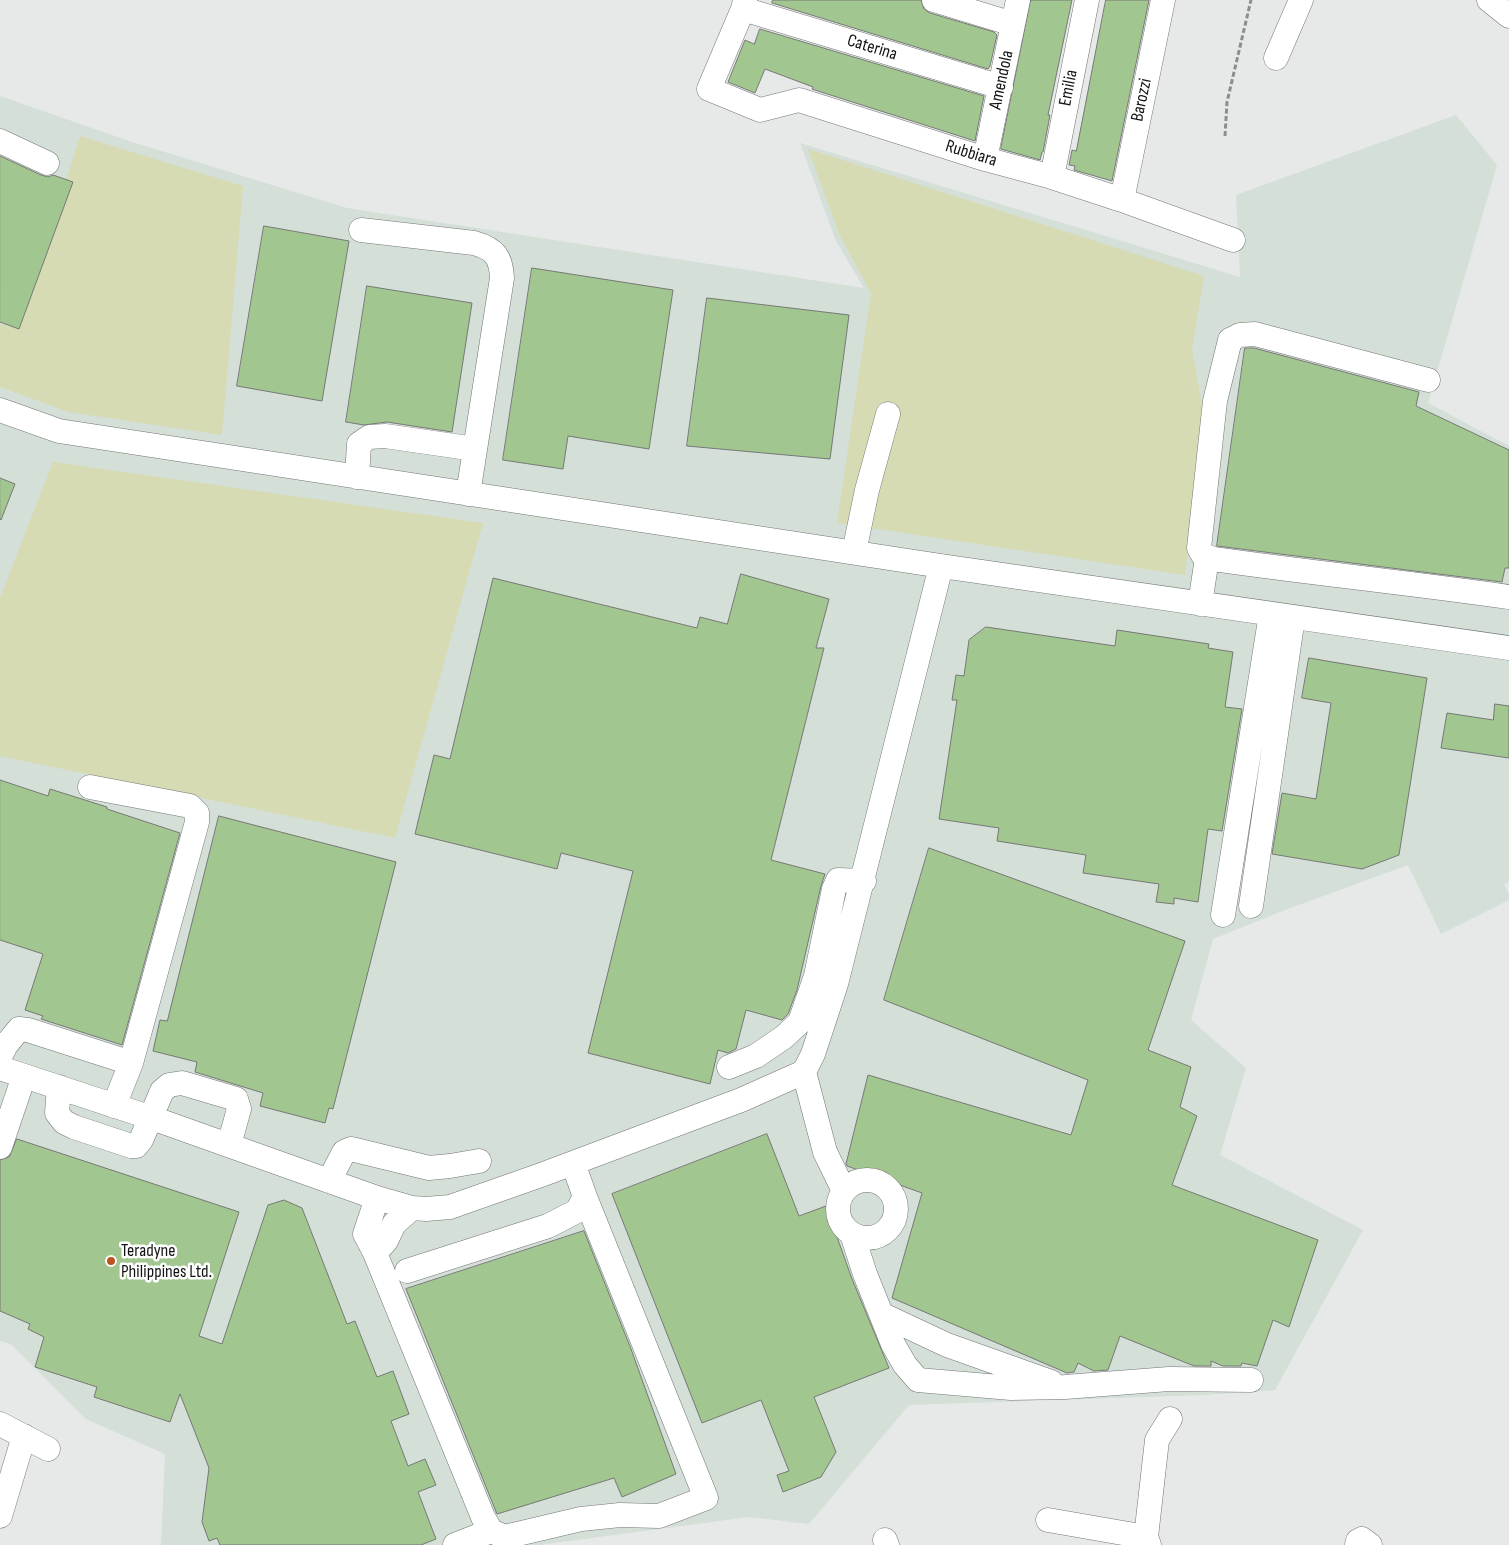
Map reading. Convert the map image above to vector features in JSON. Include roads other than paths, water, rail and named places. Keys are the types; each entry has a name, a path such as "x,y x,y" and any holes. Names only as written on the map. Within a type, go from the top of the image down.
{"street":[{"name":"Amendola","path":"985,159 1018,0"},
{"name":"Emilia","path":"1052,177 1087,0"},
{"name":"Barozzi","path":"1122,200 1163,0"},
{"path":"1276,58 1301,0"},
{"path":"1489,0 1509,16"},
{"path":"944,1 1013,24"},
{"name":"Rubbiara","path":"744,4 709,89 760,110 799,100 985,159 1052,177 1232,240"},
{"name":"Caterina","path":"744,4 1001,87"},
{"path":"0,141 48,163"},
{"path":"361,230 474,243 489,247 501,263 502,278 468,494"},
{"path":"1428,380 1255,334 1240,335 1230,340 1215,401 1198,544 1200,552 1207,558 1310,573 1436,586 1509,597"},
{"path":"0,410 59,431 942,566 1509,648"},
{"path":"854,552 867,490 888,414"},
{"path":"357,477 359,444 370,437 385,436 475,449"},
{"path":"1200,604 1207,558"},
{"path":"0,1068 152,1118 377,1198 412,1208 426,1209 450,1207 573,1163 740,1100 804,1072 813,1054 836,984 864,880 942,566"},
{"path":"1251,906 1282,616"},
{"path":"1223,915 1282,616"},
{"path":"90,787 190,806 197,813 198,822 131,1063 114,1106"},
{"path":"729,1067 756,1056 784,1037 800,1022 816,976 834,889 838,880 864,880"},
{"path":"0,1057 6,1045 19,1029 28,1030 131,1063"},
{"path":"804,1072 825,1152 844,1191"},
{"path":"0,1147 24,1076"},
{"path":"59,1087 57,1113 64,1122 131,1146 136,1146 141,1140 162,1091 169,1085 182,1083 236,1099 239,1109 229,1145"},
{"path":"330,1181 344,1152 351,1149 429,1168 478,1161"},
{"path":"377,1198 365,1234 375,1253 483,1517 491,1531 505,1537 581,1519 620,1515 659,1516 706,1498 573,1163"},
{"path":"852,1234 868,1238 884,1232 894,1219 895,1203 887,1188 881,1183 873,1180 857,1181 844,1191 838,1206 838,1214 841,1222 852,1234 865,1274 893,1344 904,1365 918,1380 1011,1388 1065,1387 1169,1378 1252,1380"},
{"path":"408,1271 548,1226 577,1211 585,1197"},
{"path":"375,1253 386,1241 394,1224 412,1208"},
{"path":"883,1315 947,1345 1065,1387"},
{"path":"1048,1520 1148,1541 1157,1440 1170,1419"},
{"path":"0,1424 48,1449"},
{"path":"0,1516 24,1436"},
{"path":"455,1545 491,1531"},
{"path":"1357,1545 1358,1541 1362,1539 1370,1545"}],"place":[{"name":"Teradyne Philippines Ltd.","path":"111,1261"}]}
